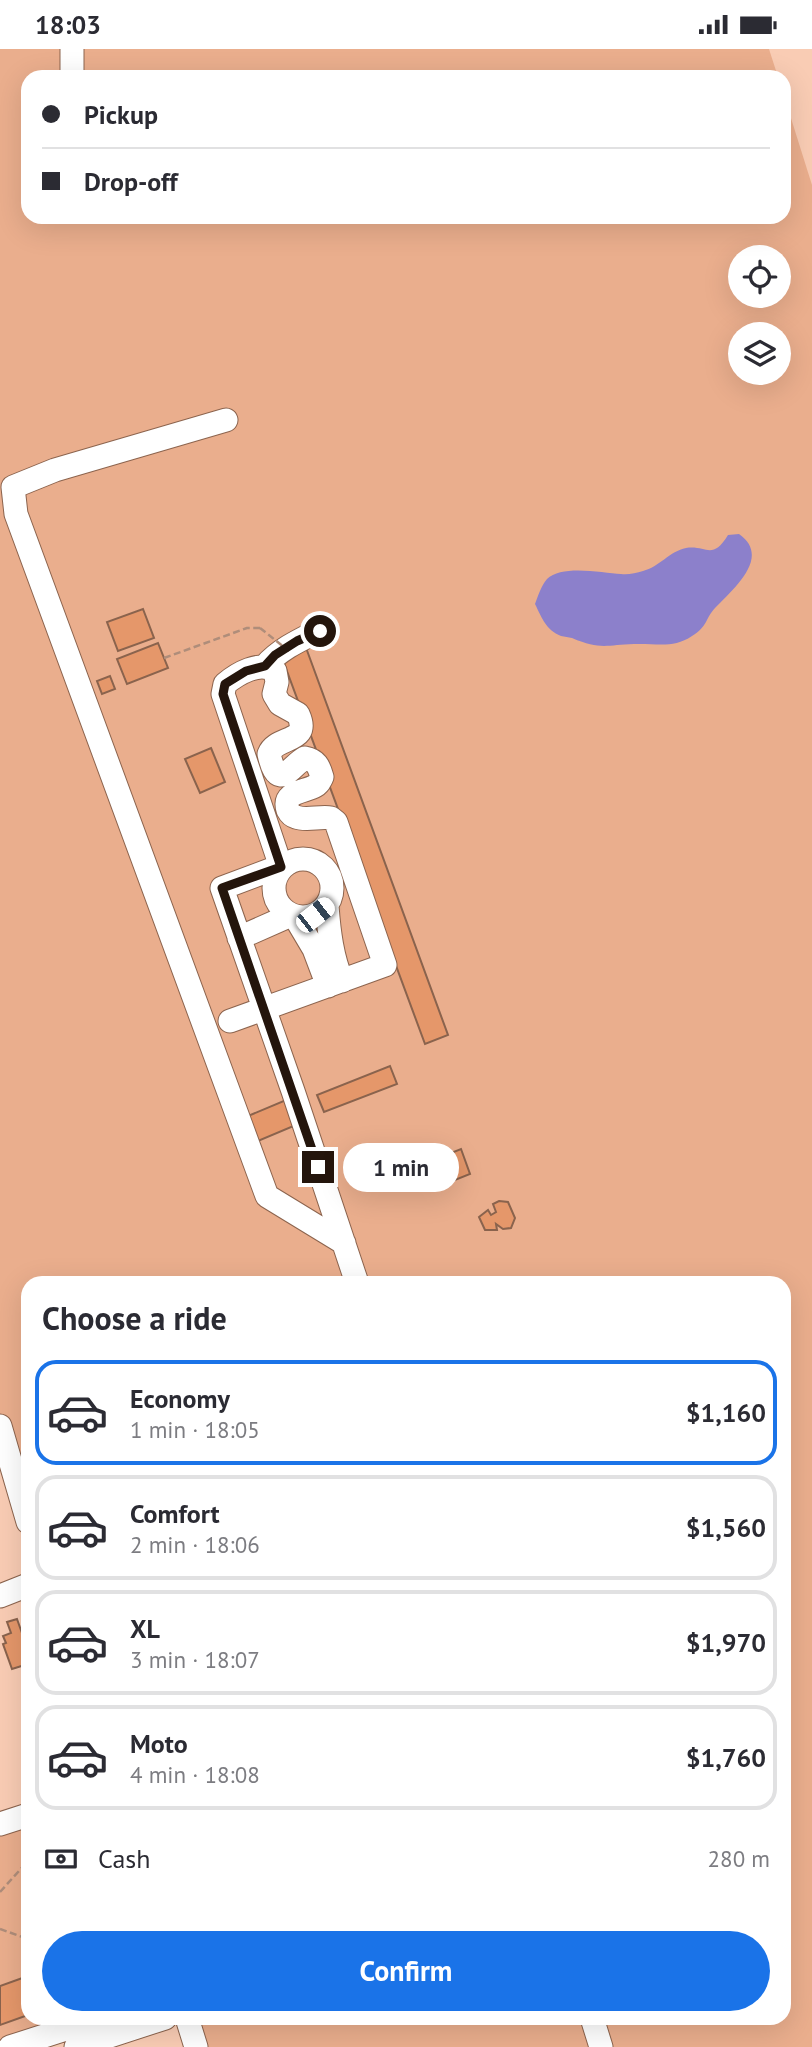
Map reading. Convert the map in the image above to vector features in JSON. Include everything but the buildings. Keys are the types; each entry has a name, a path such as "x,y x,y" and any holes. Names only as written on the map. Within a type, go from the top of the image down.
{"street":[{"path":"72,49 72,70"},
{"path":"226,421 55,470 13,487 16,514 267,1196 344,1243"},
{"path":"288,863 223,694 225,684 232,678 265,666 275,655 297,641 320,631"},
{"path":"230,1021 385,965 336,822 331,818 294,817 289,813 287,805 290,797 294,793 314,787 321,777 317,763 312,759 299,761 290,773 285,775 274,770 269,754 271,749 278,743 295,737 301,725 298,713 276,699 274,695 277,676 275,671 265,666"},
{"path":"347,855 332,849 222,888 355,1276"},
{"path":"311,860 322,865 329,874 332,893 328,905 336,967 335,983 293,916 282,909 276,899 275,878 288,863 311,860"},
{"path":"239,938 293,916 315,915 328,905 360,895"},
{"path":"0,1426 21,1498"},
{"path":"0,1596 21,1588"},
{"path":"0,1824 21,1817"},
{"path":"10,2047 78,2025"},
{"path":"76,2047 144,2025"},
{"path":"189,2025 196,2047"},
{"path":"594,2025 601,2047"}],"path":[{"path":"164,658 247,628 260,628 289,651"},
{"path":"0,1892 21,1869"},
{"path":"0,1929 21,1936"}],"shaded area":[{"path":"0,49 769,49 776,70 21,70 21,224 791,224 791,118 812,185 812,2047 196,2047 189,2025 791,2025 791,1276 21,1276 21,1501 0,1433"},
{"path":"739,534 748,543 752,553 746,573 701,629 678,643 603,646 590,644 561,636 552,630 535,604 545,582 554,574 572,571 635,573 649,569 686,548 713,550 718,548 728,535"},
{"path":"21,1827 21,2025 45,2025 0,2039 0,1833"}],"route":[{"path":"318,1167 222,888 281,867 223,694 225,684 246,671 265,666 275,655 297,641 320,631"}]}
